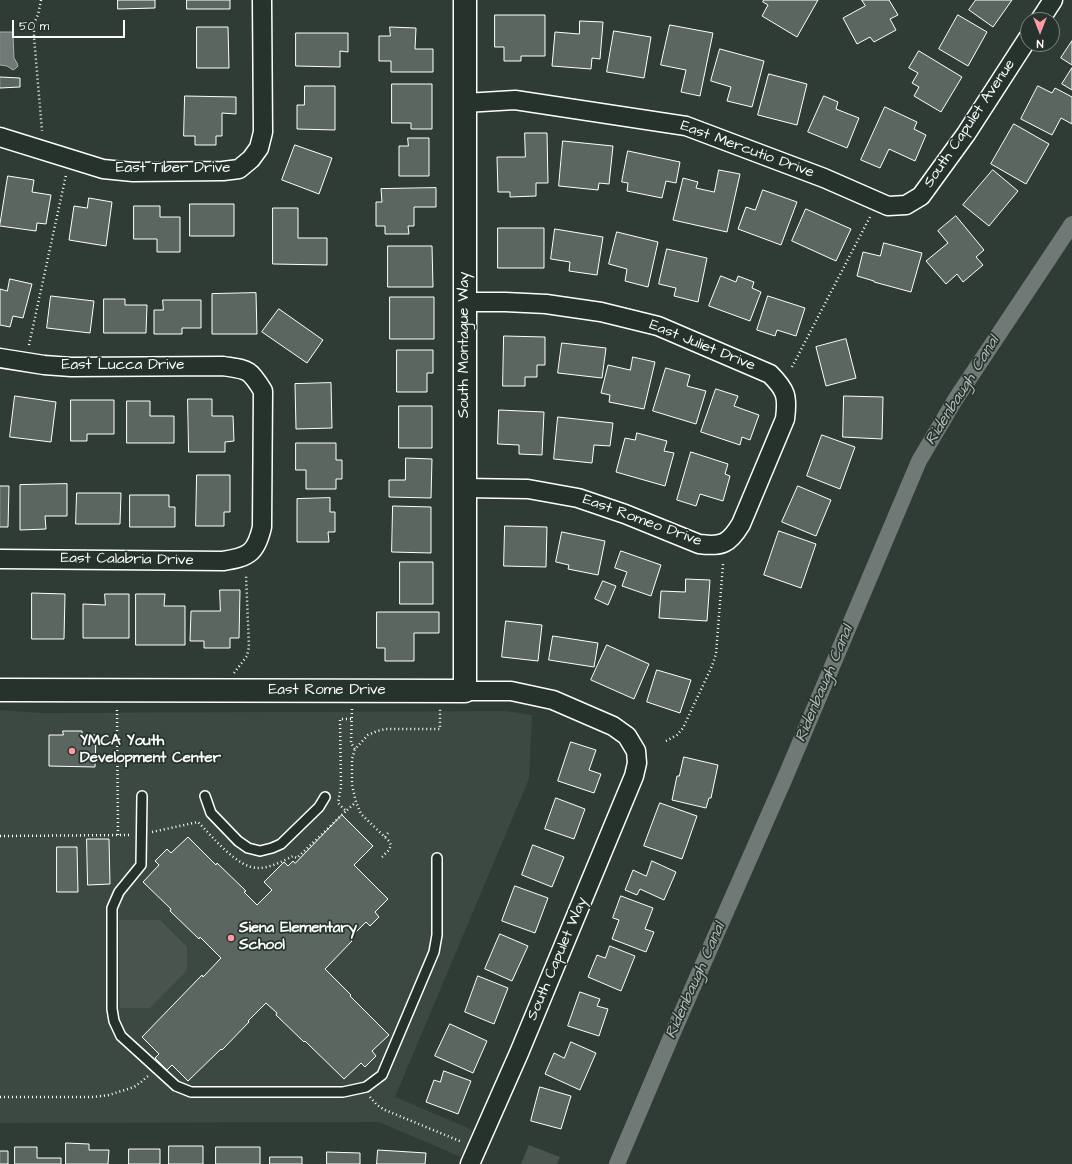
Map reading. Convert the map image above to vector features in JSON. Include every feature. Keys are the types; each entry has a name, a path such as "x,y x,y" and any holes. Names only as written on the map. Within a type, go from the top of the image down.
{"street":[{"name":"East Tiber Drive","path":"0,138 103,169 133,172 223,171 239,168 251,160 259,148 263,132 262,0"},
{"name":"South Montague Way","path":"465,0 465,691"},
{"path":"1045,12 1053,0"},
{"name":"South Capulet Avenue","path":"906,205 921,196 966,134 1020,50"},
{"name":"East Mercutio Drive","path":"465,103 515,100 686,126 824,178 888,206 906,205"},
{"name":"East Juliet Drive","path":"465,302 546,304 601,312 658,326 770,374 780,384 786,396 787,407 785,419 741,524 734,536 724,543"},
{"name":"East Lucca Drive","path":"0,358 38,365 71,367 223,366 246,370 255,378 263,391 262,526 259,540 252,552"},
{"name":"East Romeo Drive","path":"465,488 528,489 578,498 626,514 699,544 712,545 724,543"},
{"name":"East Calabria Drive","path":"0,559 223,561 238,558 252,552"},
{"name":"East Rome Drive","path":"0,690 511,692 553,700 613,726 627,736 636,751"},
{"name":"South Capulet Way","path":"470,1164 519,1053 634,776 637,763 636,751"}],"lane":[{"path":"142,796 141,865 119,892 112,908 112,1009 114,1021 121,1036 176,1086 192,1092 343,1092 366,1087 382,1075 434,952 438,935 437,858"},
{"path":"205,796 211,813 238,841 248,848 260,851 281,844 319,807 325,797"}],"path":[{"path":"41,0 38,15 34,23 34,37 42,131"},
{"path":"28,345 66,174"},
{"path":"792,367 873,211"},
{"path":"666,741 677,735 683,728 716,654 723,564"},
{"path":"232,675 247,656 249,647 246,575"},
{"path":"352,709 351,743 355,749"},
{"path":"382,857 389,850 391,845 389,841 361,814 356,802 352,785 352,759 355,749 368,735 376,731 440,729 440,709"},
{"path":"117,710 118,835"},
{"path":"351,719 340,719 341,787 338,803 346,811 356,802"},
{"path":"385,837 388,834"},
{"path":"0,836 142,835"},
{"path":"0,1097 94,1097 109,1095 134,1087 142,1082 156,1067"},
{"path":"366,1087 371,1098 377,1105 462,1142"}],"shaded area":[{"path":"0,32 12,32 14,58 18,66 13,70 7,66 0,65"},
{"name":"Siena Elementary School","path":"0,710 41,713 506,711 532,715 529,779 395,1097 473,1130 461,1157 379,1122 0,1123"},
{"path":"119,920 160,920 187,947 187,970 150,1008 120,1008"},
{"path":"529,1145 560,1157 557,1164 521,1164"}],"building":[{"path":"118,0 155,0 155,8 118,9"},
{"path":"187,0 230,0 230,9 187,9"},
{"path":"764,0 818,0 797,37 762,16 768,5 763,2"},
{"path":"862,0 889,0 898,15 890,19 896,30 874,42 870,37 857,44 843,18 865,6"},
{"path":"976,0 1012,0 993,27 969,10"},
{"path":"495,15 545,15 545,56 521,56 521,61 504,61 504,47 495,47"},
{"path":"958,15 987,32 968,66 939,49"},
{"path":"580,21 603,22 600,59 592,58 591,69 552,66 555,32 579,34"},
{"path":"670,25 713,33 700,96 681,92 686,70 661,65"},
{"path":"197,27 228,27 229,68 197,68"},
{"path":"390,27 416,28 415,49 433,49 433,72 391,72 391,61 379,61 379,36 390,36"},
{"path":"614,31 651,37 644,78 607,72"},
{"path":"296,33 348,33 348,52 340,51 340,67 296,66"},
{"path":"1072,41 1072,65 1061,58"},
{"path":"720,49 764,61 752,107 727,101 731,87 711,81"},
{"path":"919,51 962,77 941,112 914,96 919,87 912,83 918,73 909,68"},
{"path":"1072,68 1072,90 1062,84"},
{"path":"769,74 807,84 797,125 758,115"},
{"path":"0,77 20,78 20,87 0,88"},
{"path":"392,84 432,84 432,129 411,129 411,123 392,123"},
{"path":"305,86 335,86 335,130 297,129 297,105 304,105"},
{"path":"1038,86 1052,93 1055,88 1072,97 1072,124 1061,118 1052,135 1021,119"},
{"path":"185,96 236,97 236,114 222,113 222,136 216,136 216,145 195,145 195,136 184,136"},
{"path":"824,96 838,102 836,109 859,118 847,148 808,132"},
{"path":"885,107 917,122 914,129 926,135 915,161 889,149 880,168 861,160"},
{"path":"1014,124 1049,144 1026,184 991,164"},
{"path":"525,133 547,133 548,183 536,183 536,196 510,197 510,192 498,192 497,157 525,157"},
{"path":"408,138 429,138 429,176 399,176 399,146 408,146"},
{"path":"563,141 613,146 609,184 599,183 598,190 559,186"},
{"path":"295,145 332,158 319,194 282,180"},
{"path":"628,151 680,162 676,183 666,181 662,198 627,191 628,183 622,182"},
{"path":"719,170 740,174 727,232 673,220 683,178 698,182 696,188 714,192"},
{"path":"993,170 1018,191 989,226 963,205"},
{"path":"8,176 34,180 32,192 51,195 46,224 37,223 36,231 0,226"},
{"path":"436,188 436,207 414,207 414,226 408,226 409,234 385,234 385,226 376,226 376,202 382,202 381,189"},
{"path":"763,190 797,202 781,245 738,229 746,207 755,210"},
{"path":"89,198 112,202 106,246 69,240 74,206 87,208"},
{"path":"190,204 234,204 234,236 190,236"},
{"path":"134,206 160,206 160,217 180,217 180,252 157,252 157,239 134,239"},
{"path":"273,208 298,208 298,238 327,238 327,265 273,264"},
{"path":"806,209 851,229 836,261 792,241"},
{"path":"956,216 984,250 976,257 983,265 963,282 957,274 946,284 926,261 948,243 938,231"},
{"path":"498,228 544,228 544,268 498,268"},
{"path":"555,229 603,237 597,275 569,271 570,262 551,259"},
{"path":"617,232 658,242 648,287 625,281 627,269 609,264"},
{"path":"884,243 922,253 911,292 857,276 863,252 880,256"},
{"path":"388,246 432,246 433,287 388,287"},
{"path":"667,249 707,258 698,302 674,296 676,288 659,284"},
{"path":"721,276 736,282 738,276 754,282 752,288 761,292 750,321 709,306"},
{"path":"10,279 32,284 23,318 13,316 10,327 0,325 0,289 7,291"},
{"path":"256,293 257,334 212,334 212,294"},
{"path":"51,296 94,301 90,333 47,328"},
{"path":"768,296 805,308 796,336 777,330 775,336 757,330"},
{"path":"390,297 434,297 434,339 390,339"},
{"path":"104,299 125,299 125,305 147,305 146,333 104,333"},
{"path":"163,300 201,300 201,328 182,328 182,334 154,334 154,310 163,310"},
{"path":"279,309 323,340 307,363 262,332"},
{"path":"504,336 545,337 545,365 537,365 537,377 525,377 525,386 503,386"},
{"path":"846,339 856,378 826,386 816,347"},
{"path":"562,343 606,348 602,378 558,373"},
{"path":"397,350 433,350 433,373 427,373 427,392 397,392"},
{"path":"633,357 655,362 644,409 609,402 610,395 601,393 608,365 630,370"},
{"path":"666,368 690,375 687,386 706,391 696,424 653,411"},
{"path":"331,383 332,428 296,429 295,384"},
{"path":"716,389 738,396 734,406 759,415 750,440 742,437 740,445 701,432"},
{"path":"15,396 56,402 51,442 10,437"},
{"path":"844,396 883,397 882,439 843,437"},
{"path":"188,399 212,399 212,416 233,416 234,441 225,442 225,452 189,452"},
{"path":"71,400 114,400 114,434 87,434 87,441 71,441"},
{"path":"127,401 150,401 150,416 174,416 174,443 127,443"},
{"path":"399,406 432,406 432,448 399,448"},
{"path":"499,410 544,412 542,455 519,454 519,445 498,444"},
{"path":"558,417 613,423 610,446 594,445 592,463 554,459"},
{"path":"637,433 667,441 664,451 674,453 665,486 616,472 625,438 635,440"},
{"path":"822,435 855,447 840,489 807,476"},
{"path":"296,443 336,443 336,460 342,460 342,479 336,479 336,489 306,489 306,470 296,470"},
{"path":"691,452 728,464 725,474 730,476 723,501 700,494 696,506 677,500"},
{"path":"406,458 432,459 431,498 389,497 389,480 405,480"},
{"path":"197,475 230,475 230,512 224,512 224,526 196,526"},
{"path":"67,484 67,516 45,516 46,529 20,530 20,485"},
{"path":"0,486 9,486 8,527 0,527"},
{"path":"798,486 831,500 816,536 782,522"},
{"path":"77,493 121,493 120,524 76,524"},
{"path":"130,495 169,495 169,507 175,507 175,527 130,527"},
{"path":"330,498 330,512 335,512 335,532 328,532 329,542 297,542 297,499"},
{"path":"393,506 431,507 431,553 392,552"},
{"path":"505,526 547,527 546,567 504,566"},
{"path":"779,531 816,544 801,588 764,575"},
{"path":"562,532 605,541 598,575 568,569 569,565 556,562"},
{"path":"621,551 661,565 651,596 622,586 627,572 615,568"},
{"path":"400,562 433,562 433,604 400,604"},
{"path":"686,579 710,580 707,621 659,618 661,591 685,592"},
{"path":"603,581 616,586 608,605 595,599"},
{"path":"220,590 240,590 239,638 230,638 230,648 204,648 204,641 190,641 191,611 220,611"},
{"path":"32,593 65,594 64,639 32,639"},
{"path":"105,594 129,594 129,638 83,638 83,604 105,605"},
{"path":"136,594 165,594 164,606 185,606 185,645 136,645"},
{"path":"377,612 439,612 439,633 414,633 414,661 385,661 385,648 377,648"},
{"path":"506,621 542,625 538,661 502,657"},
{"path":"553,636 598,643 594,667 549,660"},
{"path":"607,645 649,664 634,699 591,680"},
{"path":"657,670 691,680 680,713 647,702"},
{"name":"YMCA Youth Development Center","path":"63,731 82,731 82,735 96,735 95,767 49,766 49,735 63,735"},
{"path":"571,742 596,750 589,770 601,774 594,793 558,781"},
{"path":"684,757 718,765 711,798 709,798 706,808 672,800 677,776 679,776"},
{"path":"556,798 585,809 574,839 545,829"},
{"path":"660,803 697,816 682,859 644,846"},
{"path":"342,815 373,846 354,865 388,899 375,912 379,917 370,926 366,922 350,938 352,941 325,969 389,1035 372,1051 376,1056 365,1067 361,1063 344,1079 276,1015 277,1013 266,1003 222,1050 221,1049 188,1081 172,1065 167,1070 155,1058 159,1054 142,1037 202,975 203,977 221,958 200,937 199,939 170,911 171,909 143,882 159,865 155,861 167,849 171,853 188,837 216,865 217,863 246,891 244,892 257,905 272,890 264,882 284,862 288,866 293,861 295,863"},
{"path":"87,839 109,839 110,884 88,885"},
{"path":"533,845 564,857 552,887 522,875"},
{"path":"57,847 77,847 78,892 57,892"},
{"path":"652,861 676,872 664,900 640,889 637,895 625,890 633,870 646,876"},
{"path":"515,886 548,898 535,933 502,921"},
{"path":"621,896 653,908 645,929 654,932 646,952 612,939 619,920 613,918"},
{"path":"500,934 528,946 512,981 485,969"},
{"path":"610,946 635,956 621,991 588,977 597,955 605,958"},
{"path":"478,976 508,988 494,1024 465,1012"},
{"path":"580,992 600,999 597,1006 608,1009 599,1036 568,1026"},
{"path":"450,1024 487,1041 473,1073 435,1056"},
{"path":"571,1042 596,1053 580,1090 545,1074 554,1053 564,1058"},
{"path":"444,1071 471,1081 458,1114 426,1102 434,1080 440,1082"},
{"path":"540,1087 571,1096 561,1129 531,1121"},
{"path":"66,1143 89,1144 89,1150 109,1150 108,1164 66,1164"},
{"path":"169,1146 203,1146 203,1164 169,1164"},
{"path":"15,1147 37,1147 37,1158 61,1158 61,1164 15,1164"},
{"path":"216,1147 260,1147 260,1164 216,1164"},
{"path":"129,1149 160,1149 160,1164 129,1164"},
{"path":"378,1150 426,1153 425,1164 377,1164"},
{"path":"0,1151 8,1151 8,1164 0,1164"},
{"path":"327,1152 360,1153 360,1164 327,1164"},
{"path":"270,1157 302,1157 302,1164 270,1164"}],"waterway":[{"name":"Ridenbaugh Canal","path":"617,1164 784,780 919,461 955,400 1072,224"}],"place":[{"name":"YMCA Youth Development Center","path":"72,751"},
{"name":"Siena Elementary School","path":"231,938"}]}
